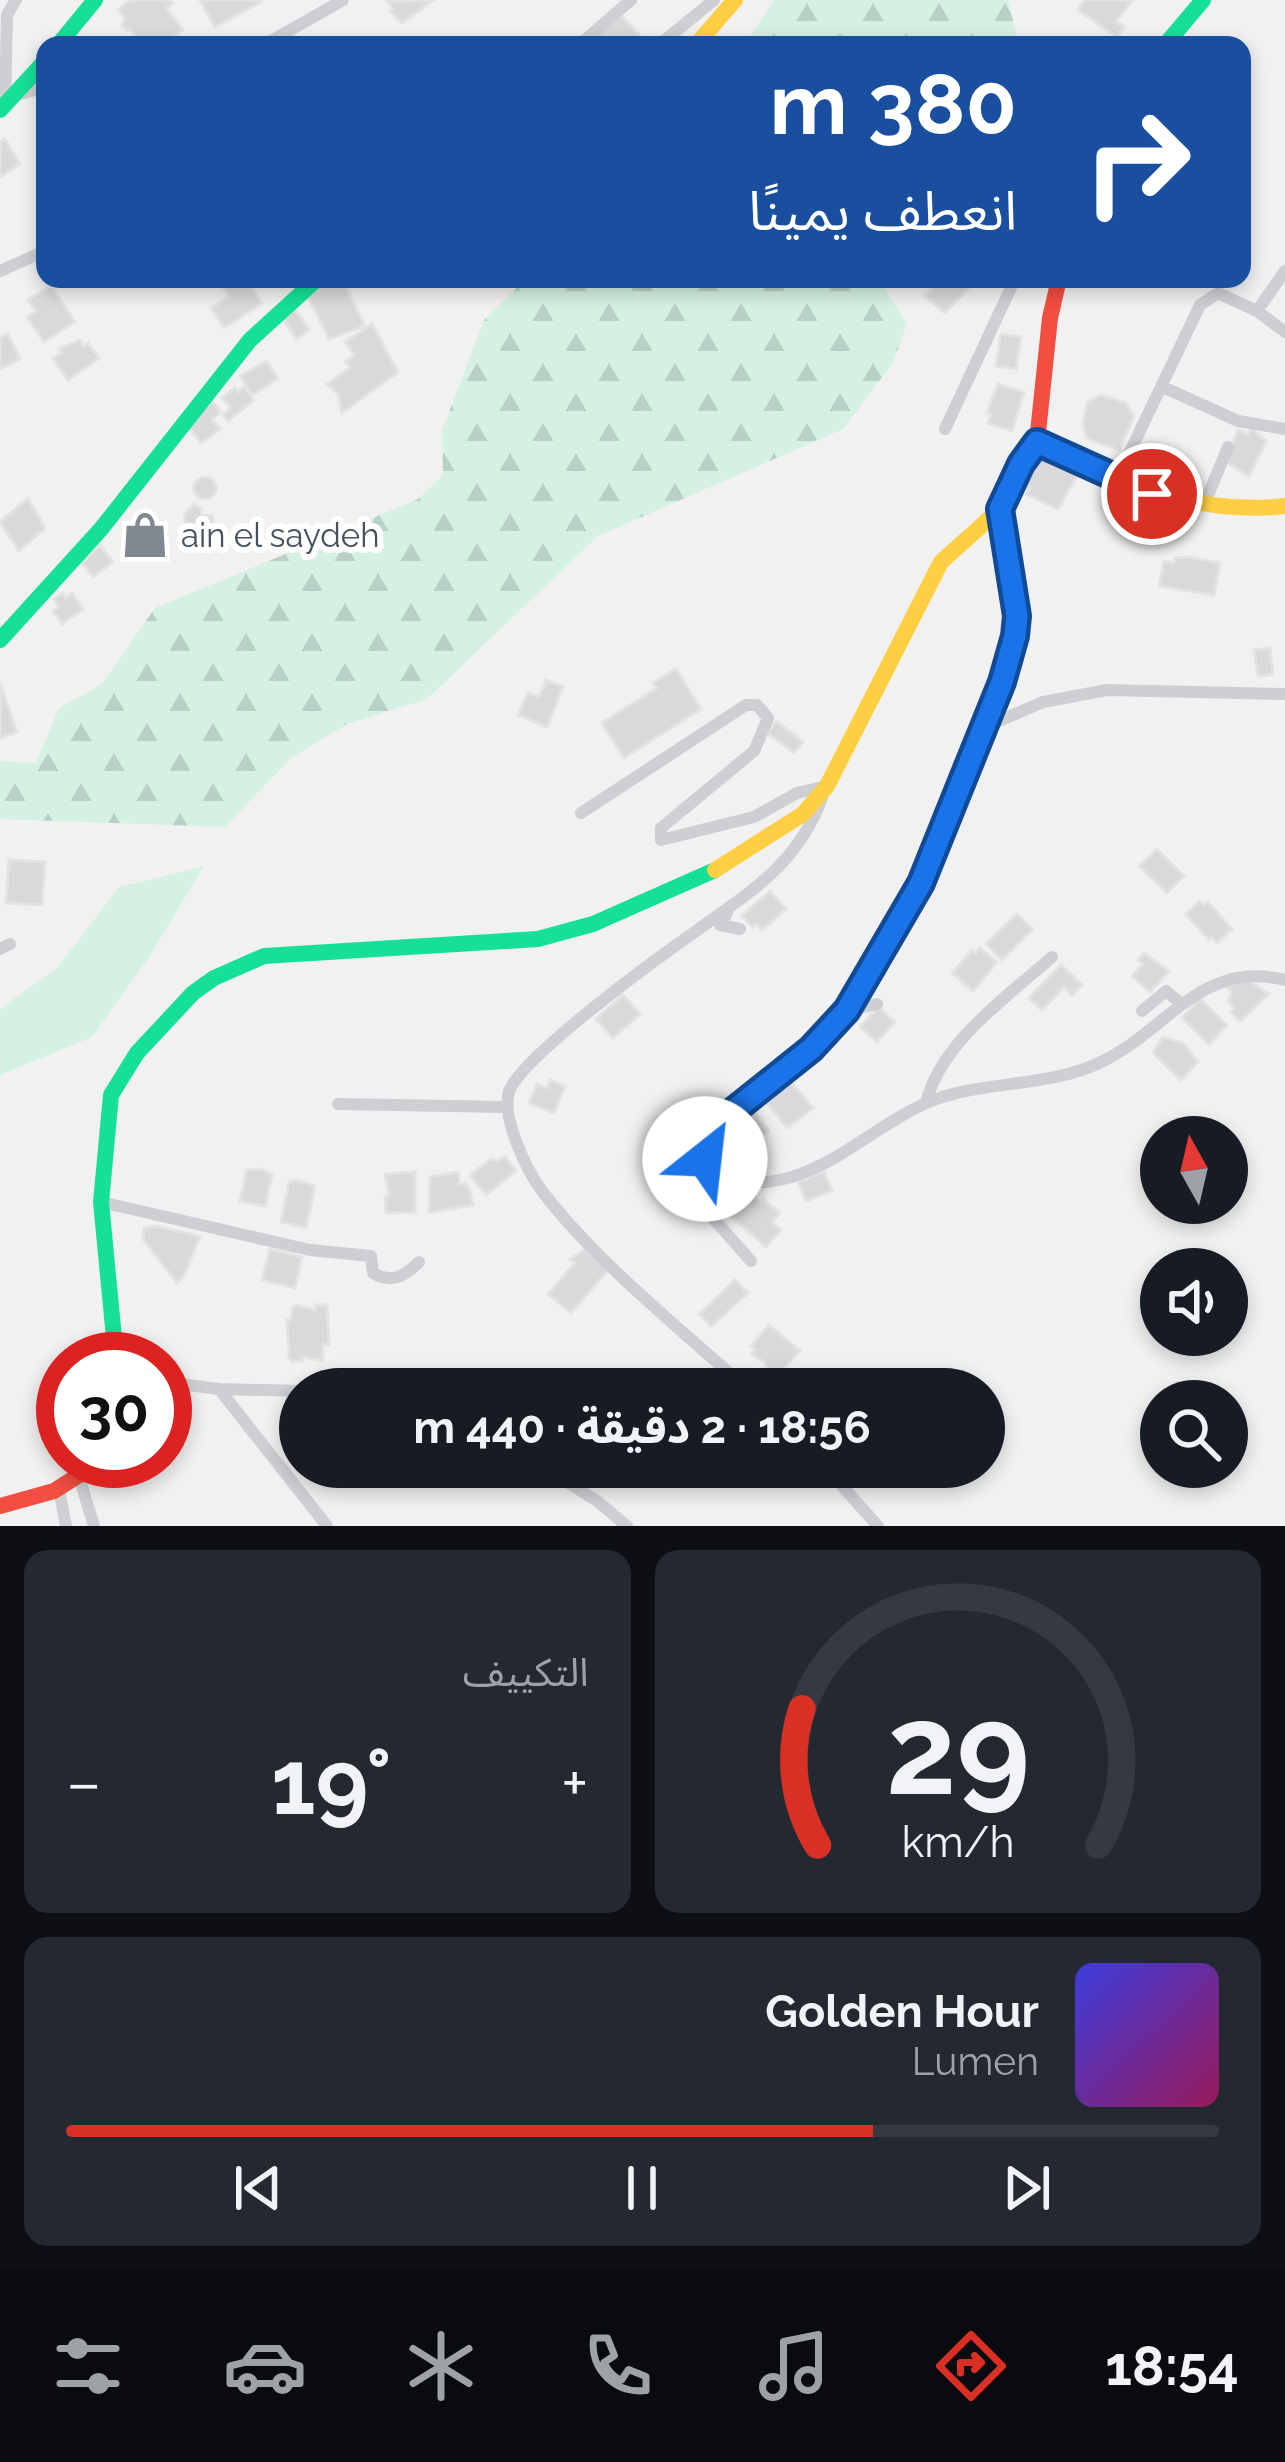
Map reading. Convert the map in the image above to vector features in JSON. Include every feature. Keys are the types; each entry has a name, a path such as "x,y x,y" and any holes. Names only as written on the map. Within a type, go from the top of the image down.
{"street":[{"path":"7,103 7,15 16,0"},
{"path":"65,36 95,0"},
{"path":"589,36 631,0"},
{"path":"669,36 714,0"},
{"path":"704,36 735,0"},
{"path":"1173,36 1203,0"},
{"path":"279,36 335,2"},
{"path":"7,103 36,71"},
{"path":"7,103 36,91"},
{"path":"0,272 36,255"},
{"path":"1257,311 1285,271"},
{"path":"0,640 67,573 232,360 306,288"},
{"path":"945,429 1011,288"},
{"path":"724,1368 626,1278 539,1188 514,1135 507,1107 510,1090 524,1072 643,968 773,876 812,826 826,786 941,562 1000,509 1037,442 1057,288"},
{"path":"1117,478 1200,305 1209,296 1218,293 1257,311 1285,332"},
{"path":"1163,387 1238,421 1285,429"},
{"path":"1037,442 1152,494 1246,510 1285,506"},
{"path":"1204,505 1228,448"},
{"path":"1000,509 1017,616 1002,682 921,883 847,1010 811,1049 707,1132 705,1159 724,1177 758,1183 778,1180 824,1162 926,1103 1098,1064 1181,1004 1229,979 1258,975 1285,980"},
{"path":"983,728 1043,702 1107,690 1285,694"},
{"path":"581,813 746,705 757,705 768,718 754,751 661,828 661,839 754,817 797,793 826,786"},
{"path":"113,1332 101,1202 111,1095 164,1021 214,978 264,956 538,939 593,924 730,863 803,814 826,786"},
{"path":"730,907 719,925 740,929"},
{"path":"926,1103 930,1086 957,1045 1052,957"},
{"path":"1142,1011 1166,991 1181,1004"},
{"path":"847,1010 877,1004"},
{"path":"338,1104 507,1107"},
{"path":"705,1159 686,1179 696,1199 752,1262"},
{"path":"101,1202 310,1250 371,1256 373,1273 383,1279 404,1276 419,1262"},
{"path":"192,1385 279,1390"},
{"path":"220,1389 327,1526"},
{"path":"0,1506 63,1488"},
{"path":"82,1488 94,1526"},
{"path":"576,1488 627,1526"},
{"path":"845,1488 878,1526"},
{"path":"59,1490 66,1526"}],"green space":[{"path":"774,0 1008,0 1017,36 750,36"},
{"path":"517,288 884,288 907,324 893,363 843,429 598,536 427,699 347,724 291,758 225,827 0,819 0,761 36,763 59,708 101,685 155,608 418,499 443,475 442,430 484,320"},
{"path":"204,866 151,954 92,1037 0,1075 0,1009 57,968 119,887"}],"building":[{"path":"130,0 171,0 166,9 183,29 175,36 136,36 122,25 125,18 118,10"},
{"path":"200,0 260,0 261,2 215,27"},
{"path":"434,0 402,23 387,1"},
{"path":"1085,0 1132,0 1116,22 1124,27 1118,36 1078,10"},
{"path":"618,12 640,36 592,36"},
{"path":"5,139 20,164 0,177 0,142"},
{"path":"53,288 75,322 44,342 27,317 36,311 28,300"},
{"path":"224,288 252,288 262,303 224,328 211,308 229,296"},
{"path":"346,288 365,326 329,339 305,291"},
{"path":"933,288 969,288 945,313 924,296"},
{"path":"292,304 309,330 296,339 279,313"},
{"path":"372,324 398,372 342,413 338,394 327,384 350,367 345,362 354,355 345,342"},
{"path":"8,334 20,359 0,369 0,338"},
{"path":"1001,334 1021,337 1016,369 996,366"},
{"path":"80,340 99,358 68,380 53,359 62,353 59,349"},
{"path":"267,361 278,379 252,395 240,376"},
{"path":"998,384 1024,392 1012,431 988,423"},
{"path":"244,387 254,400 228,421 223,415 231,408 222,398"},
{"path":"1101,395 1126,403 1134,416 1119,450 1086,438 1083,422 1088,402"},
{"path":"212,402 221,412 212,419 220,429 201,443 185,423"},
{"path":"1251,428 1266,441 1249,476 1228,463 1227,457 1238,430 1249,434"},
{"path":"1047,454 1078,474 1058,509 1026,494 1030,487 1023,483 1039,455"},
{"path":"205,477 216,488 205,499 194,488"},
{"path":"28,498 45,528 19,551 0,522"},
{"path":"194,504 201,508 202,516 212,515 215,537 189,550 184,515"},
{"path":"100,545 113,562 93,577 82,563"},
{"path":"1175,558 1220,563 1214,595 1159,586 1164,561 1174,563"},
{"path":"63,593 66,598 72,593 83,609 62,624 53,611 59,607 54,599"},
{"path":"1270,648 1273,674 1258,676 1254,650"},
{"path":"676,669 701,709 624,758 602,723 657,688 653,683"},
{"path":"546,680 563,687 547,727 518,715 528,693 539,697"},
{"path":"0,683 17,732 0,738"},
{"path":"776,721 803,742 794,753 767,733"},
{"path":"1157,849 1184,876 1167,893 1139,866"},
{"path":"9,860 45,862 42,905 6,903"},
{"path":"770,891 786,909 762,930 756,924 753,927 742,916"},
{"path":"1200,901 1208,902 1232,929 1217,943 1186,914"},
{"path":"1017,914 1033,929 1002,960 986,944"},
{"path":"980,948 997,962 973,991 952,973 972,950 976,953"},
{"path":"1144,953 1169,971 1150,992 1132,976 1143,964 1138,960"},
{"path":"1061,965 1082,985 1072,995 1064,987 1042,1010 1029,998"},
{"path":"1245,978 1269,994 1240,1021 1231,1012 1232,992 1227,988"},
{"path":"623,995 640,1014 613,1038 596,1019"},
{"path":"1200,999 1227,1025 1209,1044 1182,1018"},
{"path":"878,1007 895,1022 877,1042 860,1027"},
{"path":"1163,1037 1183,1043 1198,1062 1181,1080 1153,1053"},
{"path":"550,1080 565,1086 554,1113 529,1103 537,1084 547,1088"},
{"path":"791,1082 813,1108 787,1128 766,1102"},
{"path":"748,1103 769,1131 744,1150 739,1143 734,1148 720,1135 725,1132 720,1125"},
{"path":"505,1156 516,1171 486,1195 470,1175 491,1159"},
{"path":"261,1169 272,1175 265,1206 240,1201 247,1170"},
{"path":"824,1171 832,1191 806,1201 798,1182"},
{"path":"415,1172 415,1212 386,1213 385,1174"},
{"path":"458,1172 473,1205 429,1213 430,1177"},
{"path":"289,1182 315,1186 306,1228 281,1222"},
{"path":"721,1185 746,1199 751,1193 780,1213 772,1222 781,1230 766,1247 710,1198"},
{"path":"144,1228 200,1236 177,1283 143,1239"},
{"path":"270,1249 302,1257 295,1288 262,1280"},
{"path":"585,1249 609,1269 571,1313 548,1294 575,1263 570,1259"},
{"path":"735,1280 748,1293 711,1327 699,1314"},
{"path":"297,1305 315,1310 315,1305 327,1305 329,1345 323,1344 323,1361 302,1357 302,1361 292,1361 289,1357 287,1320"},
{"path":"769,1325 800,1351 785,1368 767,1368 751,1354 755,1349 751,1346"}],"traffic: fast":[{"path":"65,36 95,0"},
{"path":"1173,36 1203,0"},
{"path":"0,110 36,71"},
{"path":"0,640 101,529 250,340 307,288"},
{"path":"113,1332 101,1202 111,1095 137,1053 193,993 264,956 538,939 593,924 715,870"}],"traffic: slow":[{"path":"704,36 735,0"},
{"path":"1037,442 1157,492 1219,506 1285,506"},
{"path":"715,870 803,814 827,786 941,562 1000,509 1021,463 1037,442"}],"traffic: jam":[{"path":"1037,442 1057,288"},
{"path":"0,1506 59,1488"}],"place":[{"name":"ain el saydeh","path":"145,535"}],"route":[{"path":"705,1159 707,1132 811,1049 847,1010 921,883 1002,682 1015,636 1017,616 1000,509 1021,464 1037,442 1152,494"}]}
